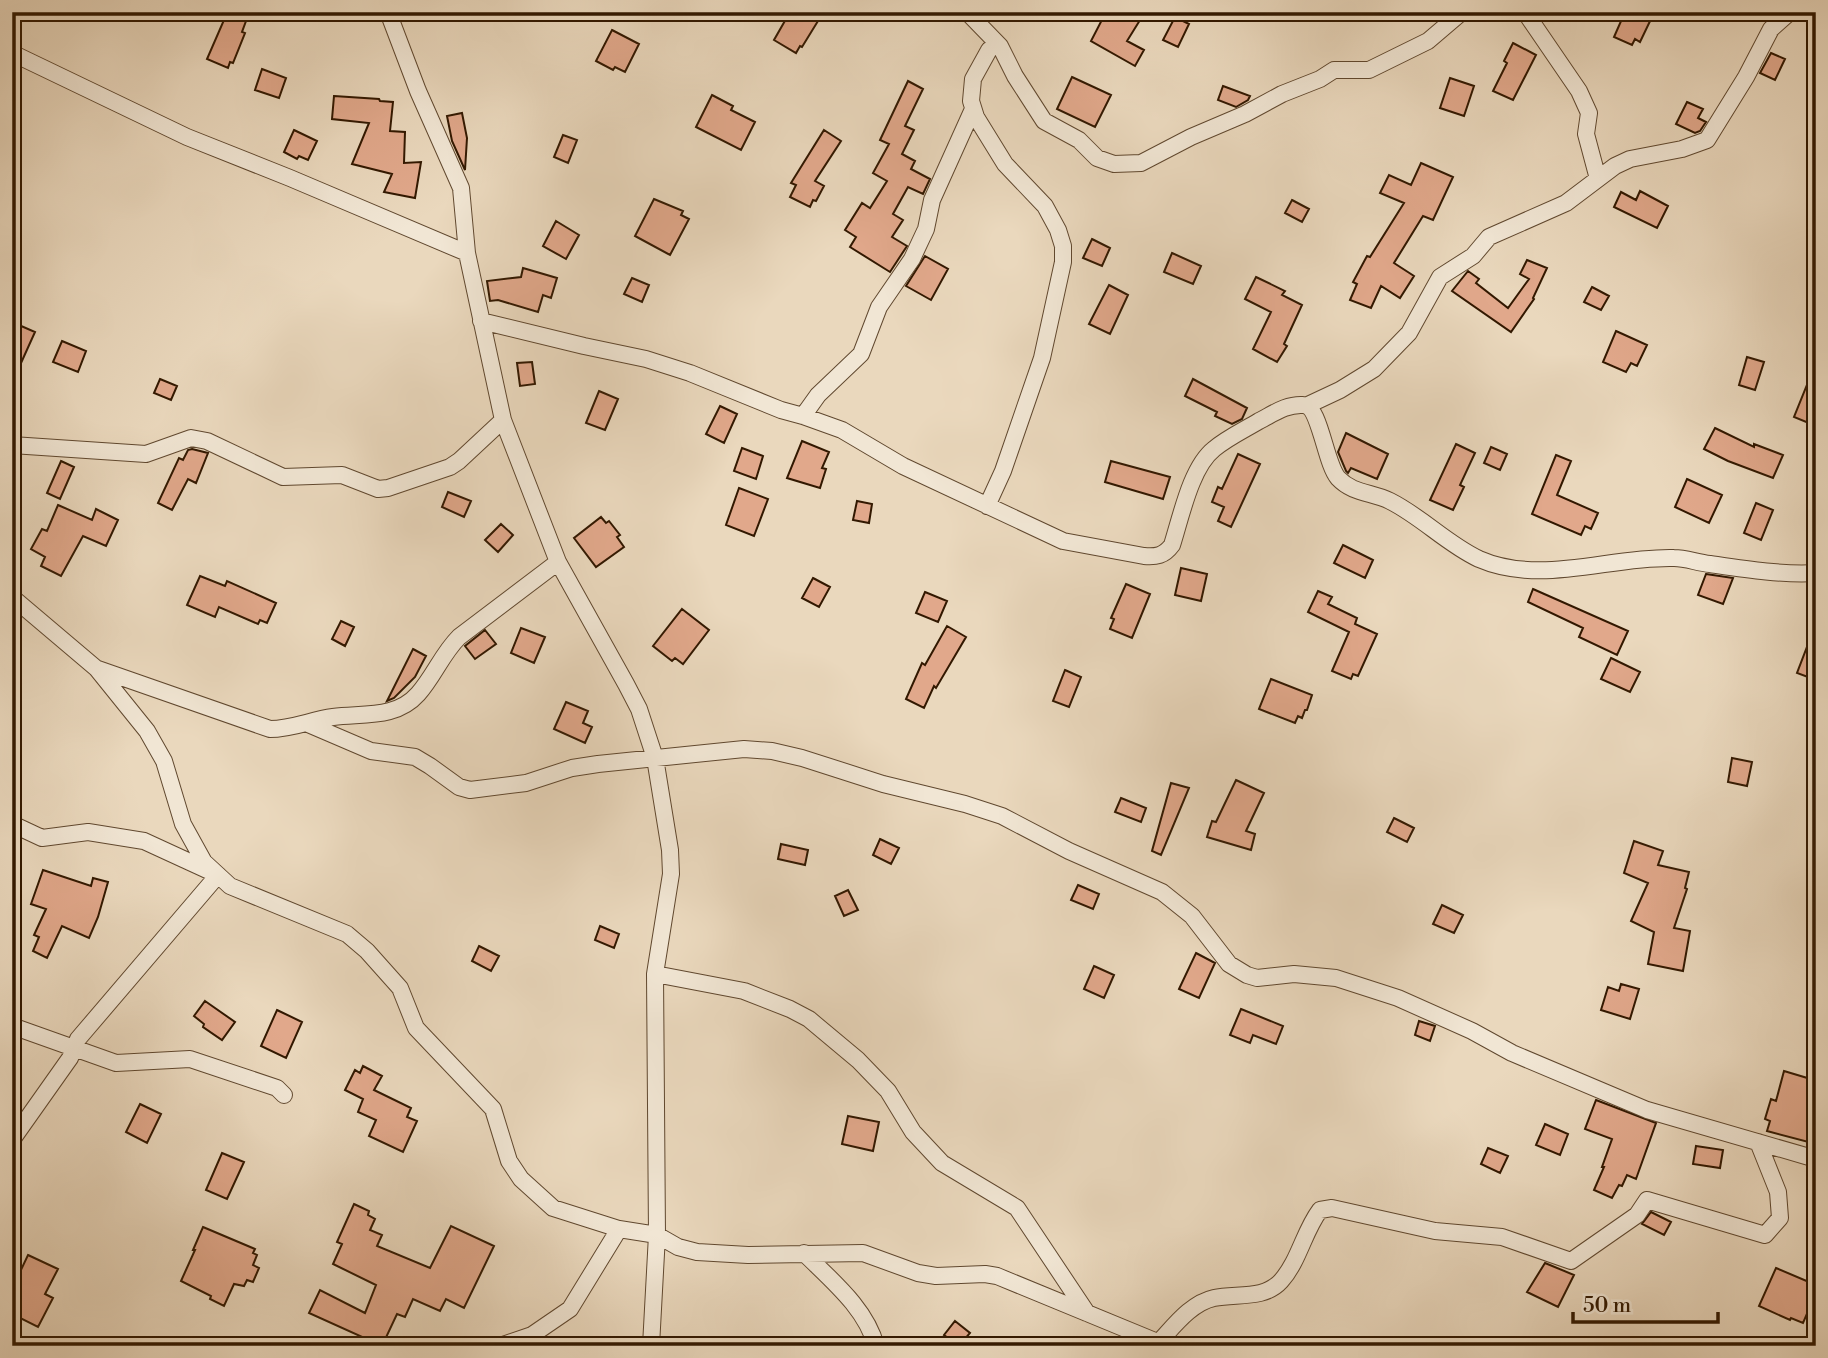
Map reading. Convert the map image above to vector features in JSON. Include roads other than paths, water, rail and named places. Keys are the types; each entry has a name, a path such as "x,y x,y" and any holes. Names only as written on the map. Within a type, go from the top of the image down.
{"street":[{"path":"388,12 418,90 461,188 467,253 503,420 558,562 639,709 655,758 670,850 671,874 655,974 656,1235 651,1346"},
{"path":"968,12 1000,46 1015,76 1044,121 1079,140 1097,159 1114,164 1141,163 1334,70 1369,70 1428,41 1462,12"},
{"path":"1525,12 1586,105 1589,119 1586,134 1598,179"},
{"path":"481,321 672,366 781,410 803,415 842,430 903,466 1063,541 1155,556 1167,553 1172,545 1189,490 1199,467 1212,450 1282,408 1308,405 1350,385 1374,369 1409,333 1440,277 1473,256 1489,237 1556,208 1630,159 1682,149 1707,140 1746,77 1771,29 1790,12"},
{"path":"987,506 1003,471 1042,358 1063,262 1063,246 1058,230 1045,206 1005,164 973,109 973,79 989,50"},
{"path":"12,53 187,137 290,177 467,253"},
{"path":"803,415 817,395 861,355 879,307 912,258 926,229 932,200 973,109"},
{"path":"1308,405 1315,414 1328,460 1336,475 1346,485 1394,503 1480,559 1497,565 1571,569 1655,557 1678,558 1727,567 1816,573"},
{"path":"12,444 146,454 191,438 207,441 283,477 335,474 378,489 450,467 503,420"},
{"path":"97,669 270,729 285,729 330,717 379,715 399,709 417,695 446,650 459,637 558,562"},
{"path":"12,597 97,669 146,731 164,761 184,824 204,862 230,886 347,934 367,951 400,988 416,1028 492,1109 509,1161 521,1179 553,1208 619,1229 656,1235 678,1247 715,1255 863,1253 918,1273 936,1276 997,1276 1163,1344 1184,1315 1212,1298 1263,1293 1280,1283 1313,1219 1321,1209 1332,1208 1434,1231 1502,1237 1571,1261 1637,1215 1647,1200 1765,1235 1780,1218 1778,1192 1758,1142"},
{"path":"308,724 371,751 415,757 458,788 470,790 526,783 572,768 744,749 772,751 802,758 883,784 964,804 1002,816 1069,851 1162,892 1192,916 1229,964 1239,972 1257,978 1294,974 1336,978 1398,998 1472,1031 1512,1053 1647,1110 1816,1159"},
{"path":"14,831 43,838 88,832 144,841 218,875"},
{"path":"12,1140 78,1039 218,875"},
{"path":"655,974 744,991 809,1019 858,1060 888,1091 913,1132 942,1163 1017,1208 1088,1315"},
{"path":"12,1026 116,1063 190,1059 276,1088 284,1095"},
{"path":"500,1346 533,1335 570,1309 619,1229"},
{"path":"804,1253 846,1295 871,1327 876,1346"}]}
